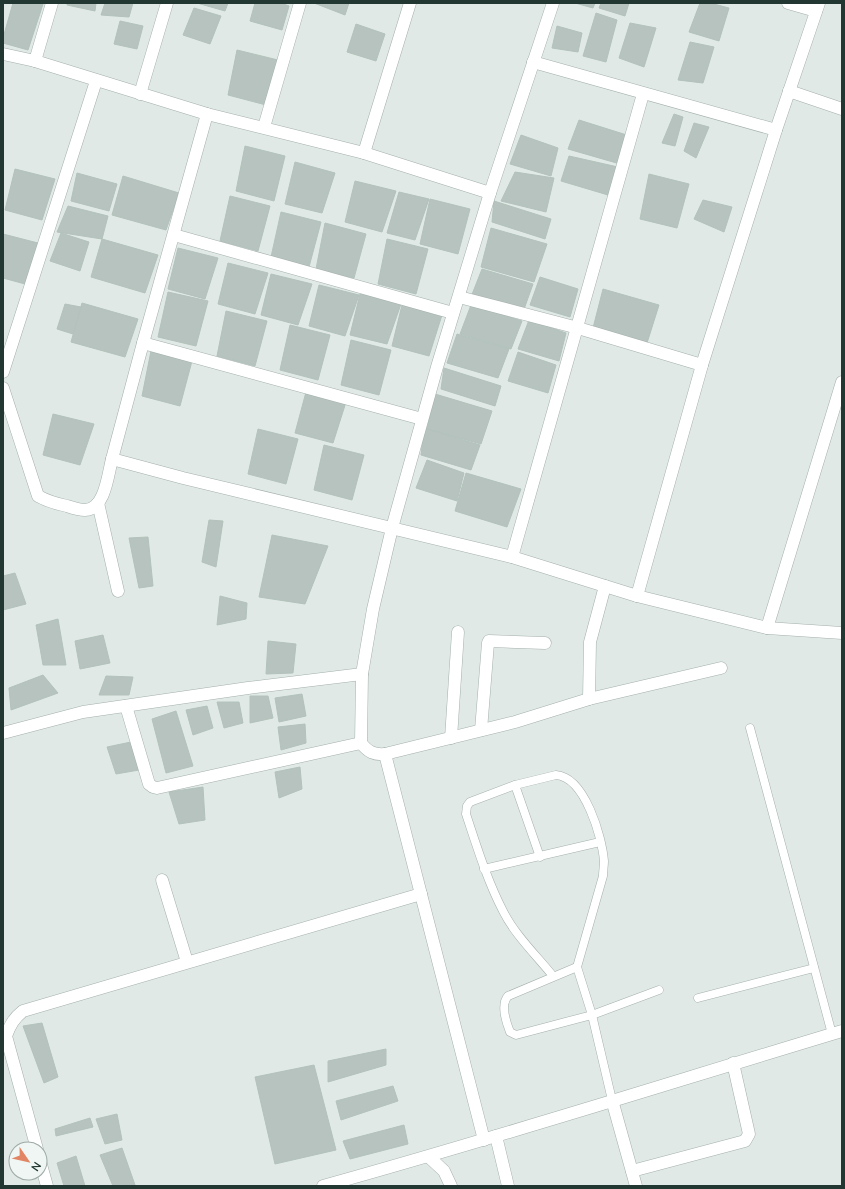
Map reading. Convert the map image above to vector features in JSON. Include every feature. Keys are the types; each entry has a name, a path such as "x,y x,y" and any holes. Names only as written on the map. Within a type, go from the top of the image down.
{"street":[{"path":"35,61 52,3"},
{"path":"140,94 167,3"},
{"path":"264,127 300,3"},
{"path":"364,153 410,3"},
{"path":"553,3 490,193 453,313 392,528 373,609 362,674 361,743 366,750 376,755 385,754 515,722 589,699 721,668"},
{"path":"637,596 702,365 776,130 817,7 788,3"},
{"path":"3,54 35,61 207,114 364,153 490,193"},
{"path":"533,62 776,130"},
{"path":"3,372 96,81"},
{"path":"789,91 842,109"},
{"path":"512,557 643,94"},
{"path":"3,388 38,496 50,502 75,509 86,510 94,508 102,498 142,343 174,235 207,114"},
{"path":"174,235 453,313"},
{"path":"459,297 578,328 702,365"},
{"path":"142,343 422,419"},
{"path":"766,628 842,382"},
{"path":"112,459 183,478 512,557 637,596 766,628 842,633"},
{"path":"98,503 118,591"},
{"path":"589,699 590,642 605,586"},
{"path":"451,738 458,632"},
{"path":"481,730 489,641 545,643"},
{"path":"3,733 83,712 248,688 362,674"},
{"path":"126,706 149,784 157,788 361,743"},
{"path":"385,754 484,1140"},
{"path":"162,880 187,962"},
{"path":"35,1141 6,1036 15,1017 23,1011 421,894"},
{"path":"323,1186 429,1157 837,1032"},
{"path":"632,1171 745,1141 749,1134 733,1063"},
{"path":"612,1100 636,1186"},
{"path":"496,1136 508,1186"},
{"path":"429,1157 444,1171 451,1186"}],"lane":[{"path":"750,728 814,968 837,1032"},
{"path":"553,976 514,930 503,911 484,869 466,814 467,806 470,802 515,785 562,776 571,782 583,795 591,813 604,861 603,876 577,967 592,1015 612,1100"},
{"path":"515,785 540,857"},
{"path":"484,869 600,842"},
{"path":"577,967 508,996 504,1000 507,1025 510,1032 516,1035 592,1015 659,990"},
{"path":"698,998 814,968"}],"building":[{"path":"13,3 43,4 28,50 3,43 3,38"},
{"path":"67,3 96,3 95,11 67,5"},
{"path":"105,3 133,3 129,17 101,15"},
{"path":"197,3 228,3 225,11"},
{"path":"255,3 281,3 289,6 282,30 250,21"},
{"path":"314,3 349,3 345,15"},
{"path":"575,3 595,3 593,8"},
{"path":"601,3 629,3 625,16 599,8"},
{"path":"700,3 710,3 729,8 719,41 689,32"},
{"path":"194,8 221,16 210,44 183,35"},
{"path":"596,13 617,20 606,62 583,56"},
{"path":"120,21 143,26 137,49 114,44"},
{"path":"630,23 656,28 644,67 619,58"},
{"path":"356,24 385,34 376,61 347,52"},
{"path":"557,26 582,33 578,52 552,48"},
{"path":"690,42 714,47 703,83 678,80"},
{"path":"237,50 278,60 266,105 228,95"},
{"path":"674,114 683,117 675,146 662,143"},
{"path":"579,120 630,136 620,164 568,149"},
{"path":"694,123 709,127 696,158 684,151"},
{"path":"521,135 558,148 551,176 510,164"},
{"path":"245,146 285,156 274,201 236,191"},
{"path":"569,156 618,167 608,195 561,181"},
{"path":"295,162 335,173 322,213 285,204"},
{"path":"15,169 55,179 42,220 5,210"},
{"path":"515,172 554,178 546,212 501,201"},
{"path":"77,173 117,184 109,211 71,201"},
{"path":"649,174 689,184 677,228 640,219"},
{"path":"123,176 179,193 166,230 112,215"},
{"path":"355,181 396,191 382,232 345,222"},
{"path":"399,192 429,199 415,240 387,233"},
{"path":"230,196 270,206 258,251 220,241"},
{"path":"430,199 470,209 458,254 420,244"},
{"path":"703,200 732,207 724,232 694,219"},
{"path":"494,201 551,219 545,239 492,222"},
{"path":"68,206 108,216 102,239 57,232"},
{"path":"281,212 321,222 309,267 271,257"},
{"path":"325,223 366,234 354,278 316,269"},
{"path":"491,228 547,244 534,282 481,267"},
{"path":"61,233 89,242 80,271 50,261"},
{"path":"3,234 38,243 25,284 3,278"},
{"path":"102,239 158,255 145,293 91,277"},
{"path":"387,239 428,249 416,294 378,284"},
{"path":"178,248 218,258 205,299 168,289"},
{"path":"228,263 268,273 255,314 218,304"},
{"path":"482,269 533,284 523,312 471,297"},
{"path":"271,274 312,284 298,325 261,315"},
{"path":"540,277 578,289 570,317 530,305"},
{"path":"319,285 359,295 345,336 309,326"},
{"path":"603,289 659,305 647,343 593,328"},
{"path":"168,292 208,301 196,346 158,337"},
{"path":"360,294 401,304 387,344 350,335"},
{"path":"82,303 138,319 125,357 71,342"},
{"path":"65,304 81,307 73,334 57,329"},
{"path":"402,305 442,315 429,356 392,346"},
{"path":"471,305 522,321 511,349 460,334"},
{"path":"226,311 267,321 255,366 217,356"},
{"path":"529,320 566,333 559,361 518,349"},
{"path":"290,325 330,335 318,380 280,370"},
{"path":"457,334 509,349 498,378 447,363"},
{"path":"351,340 391,350 379,395 341,385"},
{"path":"151,351 192,361 180,406 142,396"},
{"path":"518,352 556,365 548,393 508,381"},
{"path":"444,368 501,386 495,406 441,389"},
{"path":"306,392 346,402 333,443 295,433"},
{"path":"435,394 492,411 481,444 427,429"},
{"path":"53,414 94,424 80,465 43,455"},
{"path":"424,428 480,445 471,470 421,455"},
{"path":"258,429 298,439 286,484 248,474"},
{"path":"324,445 364,455 352,500 314,490"},
{"path":"427,460 464,473 457,501 416,488"},
{"path":"466,473 521,489 507,527 455,511"},
{"path":"209,520 223,521 216,567 202,562"},
{"path":"272,535 328,546 305,604 259,597"},
{"path":"148,537 153,586 139,588 129,538"},
{"path":"15,573 26,604 3,610 3,576"},
{"path":"220,596 247,603 246,619 217,625"},
{"path":"58,619 66,665 43,665 36,625"},
{"path":"103,635 110,663 80,669 75,641"},
{"path":"268,641 296,644 293,673 266,674"},
{"path":"43,675 58,693 11,710 9,688"},
{"path":"106,676 133,677 129,695 99,695"},
{"path":"302,694 306,716 279,722 275,698"},
{"path":"250,696 268,696 273,718 250,723"},
{"path":"217,702 239,702 243,723 224,728"},
{"path":"207,706 213,728 193,735 186,710"},
{"path":"176,711 193,766 166,773 152,719"},
{"path":"305,724 306,743 281,750 278,727"},
{"path":"131,742 139,770 116,774 107,747"},
{"path":"300,767 302,789 279,798 275,772"},
{"path":"203,787 205,820 179,824 169,792"},
{"path":"42,1023 58,1077 44,1083 23,1026"},
{"path":"386,1049 386,1065 328,1082 328,1061"},
{"path":"314,1065 336,1150 275,1164 255,1077"},
{"path":"393,1086 398,1101 341,1120 336,1101"},
{"path":"117,1114 122,1140 105,1144 96,1119"},
{"path":"90,1118 93,1127 56,1136 55,1129"},
{"path":"404,1125 408,1144 350,1159 343,1141"},
{"path":"122,1148 135,1185 113,1186 100,1155"},
{"path":"76,1156 85,1186 64,1186 57,1163"}]}
